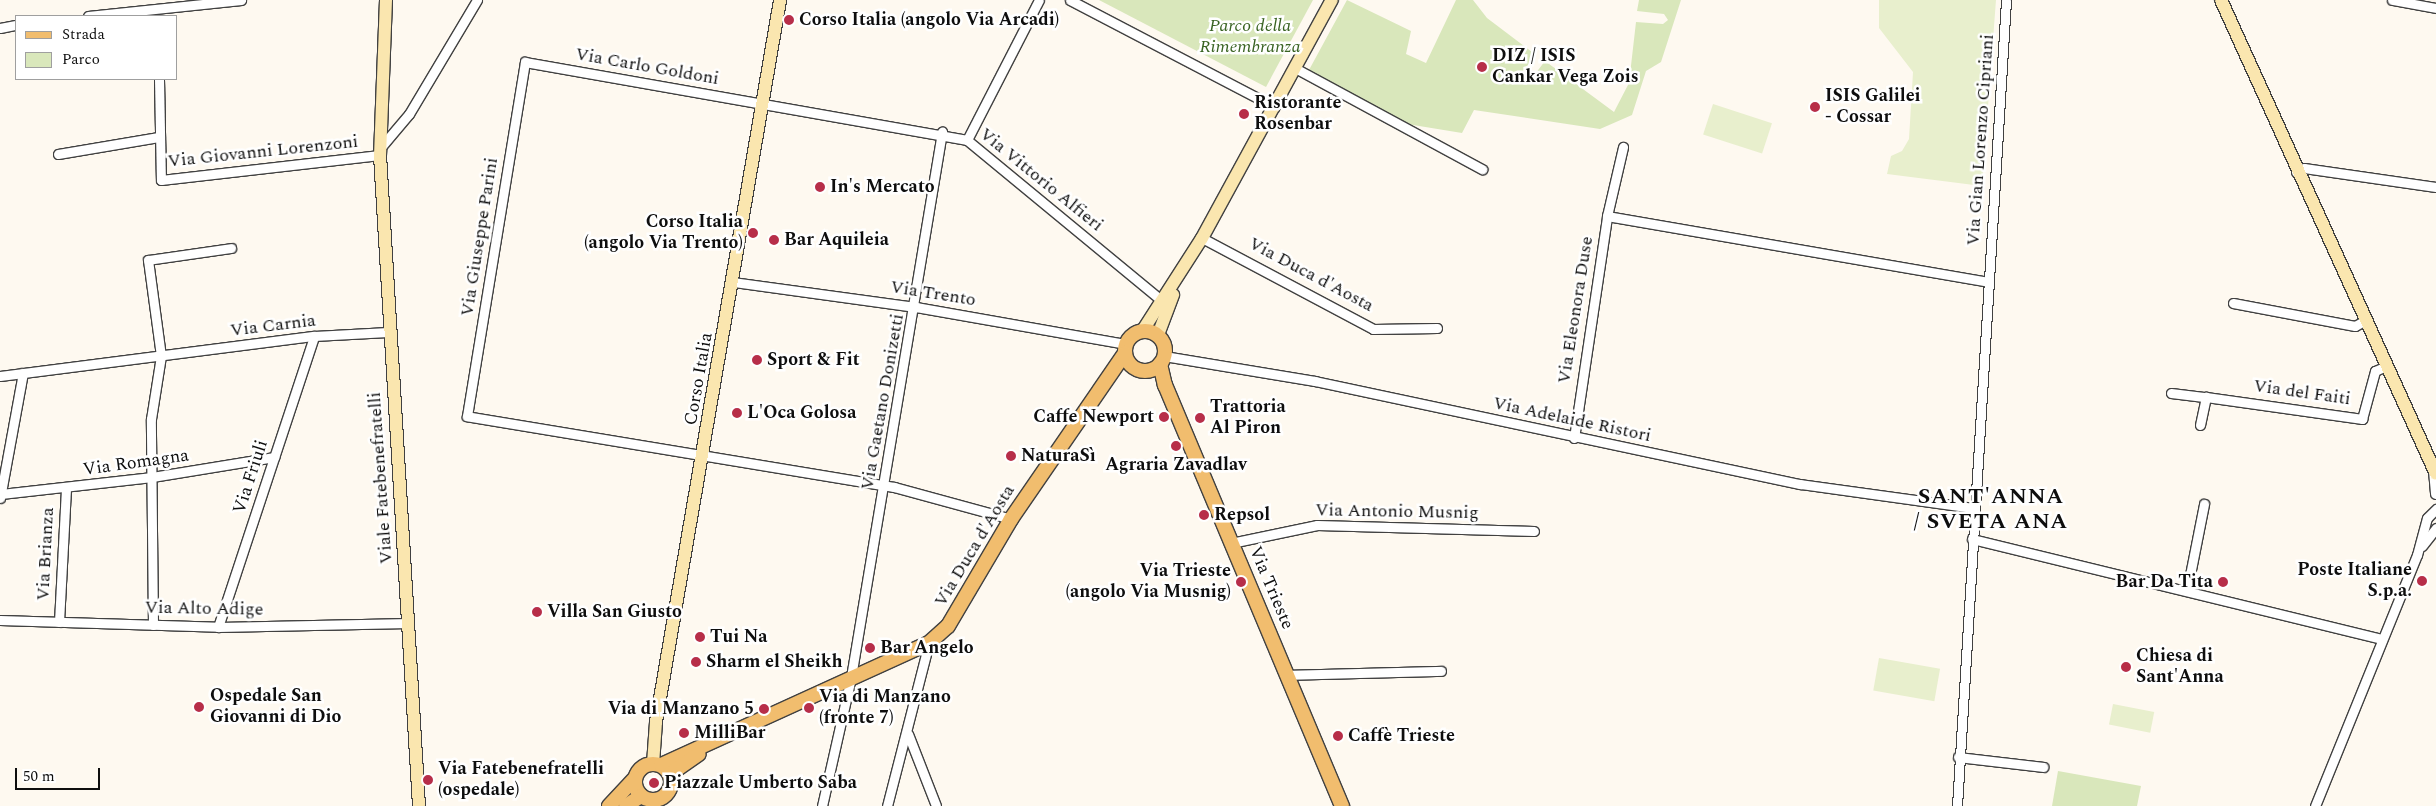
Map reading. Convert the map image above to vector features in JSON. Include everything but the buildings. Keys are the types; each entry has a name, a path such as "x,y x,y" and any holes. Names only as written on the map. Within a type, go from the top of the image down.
{"main road":[{"path":"1127,354 1158,363 1158,335 1143,330"},
{"name":"Via Duca d'Aosta","path":"929,643 963,607 1011,518 1143,330"},
{"name":"Via Trieste","path":"1158,363 1165,386 1287,675 1337,804"},
{"path":"609,806 635,778 641,768 662,768 851,677 929,643"},
{"path":"626,806 641,801 655,803 670,791 662,768"},
{"path":"635,778 641,801"}],"street":[{"path":"106,15 159,12 218,1 241,0"},
{"name":"Viale Fatebenefratelli","path":"386,0 380,151 388,332 409,623 419,806"},
{"path":"380,151 409,114 478,0"},
{"name":"Corso Italia","path":"662,768 656,722 704,458 780,0"},
{"path":"967,140 1039,0"},
{"path":"1070,0 1275,107"},
{"name":"Via Duca d'Aosta","path":"1143,330 1202,238 1332,0"},
{"name":"Via Gian Lorenzo Cipriani","path":"1956,806 2006,0"},
{"path":"2221,0 2296,172 2435,470 2435,493 2417,555 2315,806"},
{"path":"2392,0 2436,8"},
{"path":"0,28 15,25"},
{"name":"Via Carlo Goldoni","path":"525,62 763,104"},
{"name":"Via Giuseppe Parini","path":"525,62 467,416 704,458"},
{"path":"1295,68 1482,169"},
{"name":"Via Giovanni Lorenzoni","path":"159,80 159,174 166,181 380,151"},
{"name":"Via Vittorio Alfieri","path":"763,104 942,132 967,140 1162,301"},
{"name":"Via Gaetano Donizetti","path":"822,806 851,677 916,307 942,132"},
{"name":"Via Giovanni Lorenzoni","path":"58,154 159,137"},
{"name":"Via Eleonora Duse","path":"1574,438 1607,216 1623,147"},
{"path":"2296,172 2304,168 2436,187"},
{"name":"Via Eleonora Duse","path":"1607,216 1988,282"},
{"name":"Via Duca d'Aosta","path":"1202,238 1373,329 1437,328"},
{"path":"153,625 151,419 161,356 148,260 231,248"},
{"name":"Via Duca d'Aosta","path":"1158,335 1183,270"},
{"name":"Via Trento","path":"734,282 916,307 1127,354"},
{"path":"2233,303 2355,326 2364,321"},
{"name":"Via Carnia","path":"0,376 314,336 388,332"},
{"name":"Via Friuli","path":"218,627 314,336"},
{"name":"Via Adelaide Ristori","path":"1158,363 1315,381 1574,438 1800,484 1974,508"},
{"name":"Via del Faiti","path":"2171,393 2362,419 2375,371 2386,366"},
{"path":"0,497 23,373"},
{"path":"2200,425 2206,398"},
{"name":"Via Romagna","path":"0,497 152,478 274,457"},
{"path":"704,458 885,486 1011,518"},
{"name":"Via Brianza","path":"58,622 66,489"},
{"path":"2187,590 2204,504"},
{"path":"2427,518 2436,509"},
{"name":"Via Antonio Musnig","path":"1231,543 1317,526 1534,531"},
{"path":"2417,555 2436,528"},
{"path":"2417,555 2436,537"},
{"path":"1972,539 2382,639"},
{"name":"Via Alto Adige","path":"0,620 218,627 409,623"},
{"path":"887,806 908,734 929,643"},
{"path":"1287,675 1441,671"},
{"path":"908,734 936,806"},
{"path":"1958,757 2043,767"}],"green space":[{"name":"Parco della Rimembranza","path":"1099,0 1313,0 1266,87"},
{"name":"DIZ / ISIS Cankar Vega Zois","path":"1347,0 1411,31 1406,54 1426,63 1456,0 1473,0 1487,18 1536,55 1519,76 1522,83 1529,82 1545,61 1614,112 1629,83 1636,22 1663,24 1668,20 1664,14 1637,11 1639,0 1681,0 1661,62 1646,71 1632,115 1600,129 1474,110 1462,133 1407,124 1309,70"},
{"path":"1879,0 1996,0 1982,186 1887,174 1891,156 1902,151 1909,139 1913,72 1879,28"},
{"path":"1713,104 1772,123 1762,154 1703,134"},
{"path":"1879,658 1940,669 1934,701 1873,690"},
{"path":"2113,704 2154,712 2150,733 2109,725"},
{"path":"2058,771 2141,786 2137,806 2052,806"}],"place":[{"name":"Corso Italia (angolo Via Arcadi)","path":"789,20"},
{"name":"DIZ / ISIS Cankar Vega Zois","path":"1482,67"},
{"name":"ISIS Galilei - Cossar","path":"1815,107"},
{"name":"Ristorante Rosenbar","path":"1244,114"},
{"name":"In's Mercato","path":"820,187"},
{"name":"Corso Italia (angolo Via Trento)","path":"753,233"},
{"name":"Bar Aquileia","path":"774,240"},
{"name":"Sport & Fit","path":"757,360"},
{"name":"L'Oca Golosa","path":"737,413"},
{"name":"Caffe Newport","path":"1164,417"},
{"name":"Trattoria Al Piron","path":"1200,418"},
{"name":"Agraria Zavadlav","path":"1176,446"},
{"name":"NaturaSì","path":"1011,456"},
{"name":"Repsol","path":"1204,515"},
{"name":"Poste Italiane S.p.a.","path":"2422,581"},
{"name":"Via Trieste (angolo Via Musnig)","path":"1241,582"},
{"name":"Bar Da Tita","path":"2223,582"},
{"name":"Villa San Giusto","path":"537,612"},
{"name":"Tui Na","path":"700,637"},
{"name":"Bar Angelo","path":"870,648"},
{"name":"Sharm el Sheikh","path":"696,662"},
{"name":"Chiesa di Sant'Anna","path":"2126,667"},
{"name":"Ospedale San Giovanni di Dio","path":"199,707"},
{"name":"Via di Manzano (fronte 7)","path":"809,708"},
{"name":"Via di Manzano 5","path":"764,709"},
{"name":"MilliBar","path":"684,733"},
{"name":"Caffè Trieste","path":"1338,736"},
{"name":"Via Fatebenefratelli (ospedale)","path":"428,780"},
{"name":"Piazzale Umberto Saba","path":"654,783"}],"district":[{"name":"SANT'ANNA / SVETA ANA","path":"1991,508"}]}
